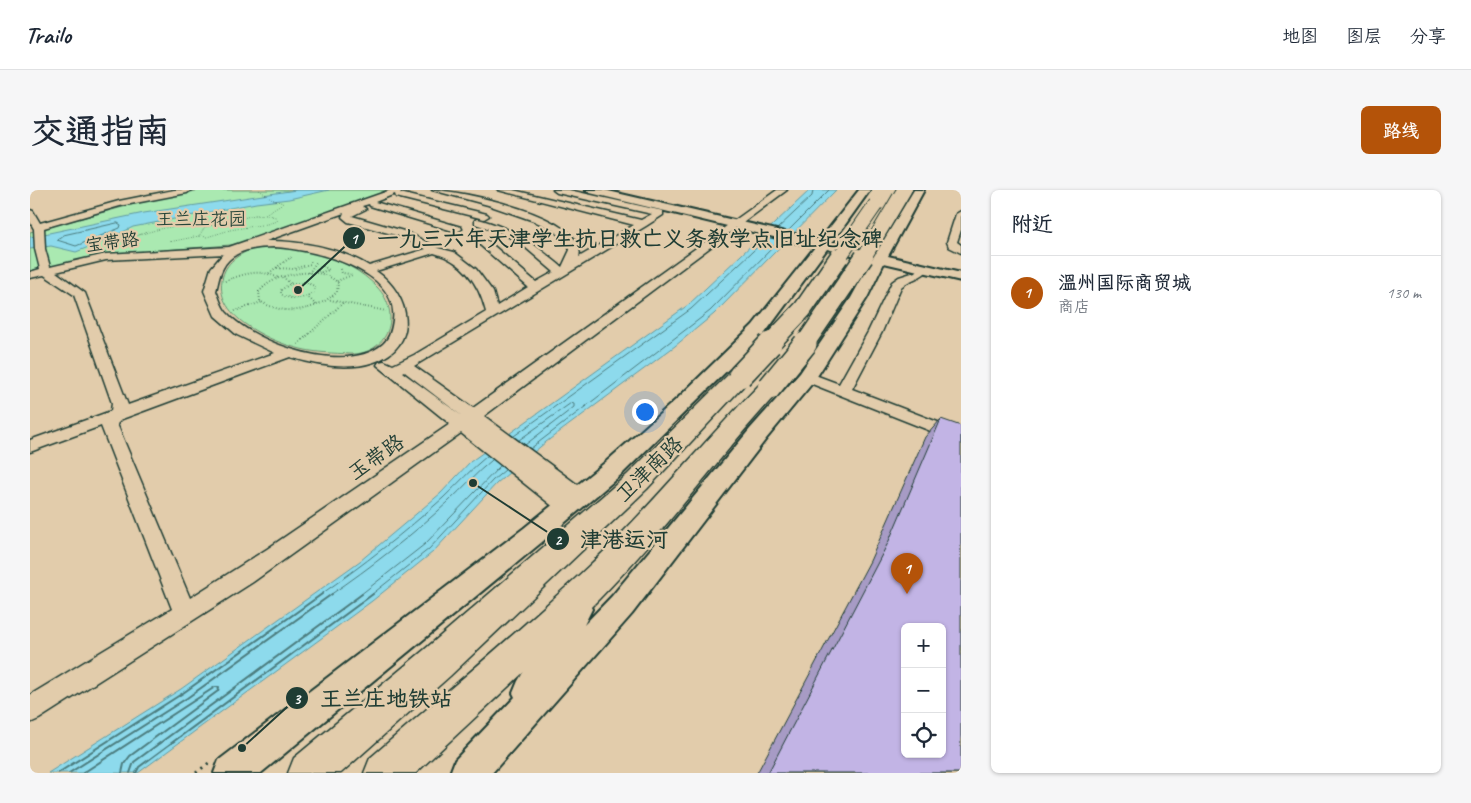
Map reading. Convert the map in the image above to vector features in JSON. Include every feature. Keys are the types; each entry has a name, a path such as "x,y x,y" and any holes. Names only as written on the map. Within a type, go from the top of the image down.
{"highway":[{"name":"卫津南路","path":"308,773 437,663 637,482 803,309 885,190"},
{"name":"卫津南路","path":"385,773 588,588 642,531 722,438 769,388 812,335 858,268 904,190"}],"main road":[{"path":"607,190 761,228 884,252"},
{"path":"232,773 312,712 615,467 685,402 759,329 796,282 822,239 865,190"},
{"path":"468,773 622,606 758,434 807,377 859,298 919,190"},
{"path":"588,193 739,223"},
{"path":"822,239 884,252"},
{"path":"884,252 889,247 918,265 961,277"},
{"path":"918,265 961,271"},
{"path":"513,723 588,588"}],"street":[{"path":"39,231 119,204 187,190"},
{"path":"411,190 399,192 352,212 347,217 351,220 434,242 472,271 487,292 493,313"},
{"path":"436,190 483,200 534,217 557,228 582,250 597,251"},
{"path":"483,200 503,190 643,224"},
{"path":"398,368 660,213 588,193 557,190"},
{"name":"玉带路","path":"30,710 187,613 274,556 467,421 783,190"},
{"path":"399,192 471,224"},
{"name":"宝带路","path":"30,275 106,257 216,252 243,247 399,192"},
{"path":"534,217 566,206 588,193"},
{"path":"373,204 509,233 523,240 563,271"},
{"path":"368,270 434,242 504,206"},
{"path":"30,213 39,231 40,249 46,271 78,293 120,403 121,408 118,415 108,422 180,602 187,613"},
{"path":"961,214 952,242 953,246 961,250"},
{"path":"480,245 509,233"},
{"path":"398,368 390,354 391,345 399,328 401,314 390,290 368,270 340,256 266,244 243,247 234,251 215,271 211,284 212,296 222,315 246,335 288,353 326,360 362,359 378,361 398,368 573,501"},
{"path":"563,271 575,252 574,244"},
{"path":"480,245 536,288"},
{"path":"450,254 462,252"},
{"path":"843,391 875,332 896,285 903,279 919,274 918,265"},
{"path":"362,359 379,355 391,345"},
{"path":"30,446 288,353"},
{"path":"807,377 961,437"}],"path":[{"path":"258,190 283,203 265,214"},
{"path":"102,249 159,229 194,224 208,226 255,215 268,214 279,218 277,221 267,224 230,230 207,237 199,236 167,242"},
{"path":"199,236 208,226"},
{"path":"269,274 301,251 311,260"},
{"path":"277,268 286,270 300,268 308,265 311,260"},
{"path":"309,272 317,260 311,260"},
{"path":"309,272 325,274 337,281 338,290 328,300 316,305 286,310 272,308 258,297 261,290 278,278 309,272 316,269 323,266 329,270 318,272 316,269"},
{"path":"211,284 244,274 259,272 278,278"},
{"path":"283,277 292,284"},
{"path":"304,282 315,286 314,292 307,296 292,298 282,295 283,289 292,284 304,282"},
{"path":"307,296 316,305"},
{"path":"328,300 401,314"},
{"path":"222,315 262,302"},
{"path":"288,353 343,303"}],"green space":[{"name":"王兰庄花园","path":"200,190 390,190 247,242 114,254 30,273 30,232 134,204"},
{"path":"255,248 288,248 321,254 351,267 365,276 385,298 389,309 388,331 382,340 374,348 363,353 319,352 275,341 248,326 236,317 227,306 222,294 222,280 226,268 234,260"}],"water":[{"path":"296,190 329,190 133,227 76,252 51,246 30,249 30,237 144,213"},
{"path":"810,190 836,190 714,314 675,346 546,442 497,483 433,552 372,601 138,773 48,773 181,689 360,561 441,493 470,462 688,305"}],"building":[{"path":"941,419 961,426 961,773 768,773 888,543"}],"place":[{"name":"一九三六年天津学生抗日救亡义务教学点旧址纪念碑","path":"298,290"},
{"name":"津港运河","path":"473,483"},
{"name":"温州国际商贸城","path":"907,594"},
{"name":"王兰庄地铁站","path":"242,748"}]}
